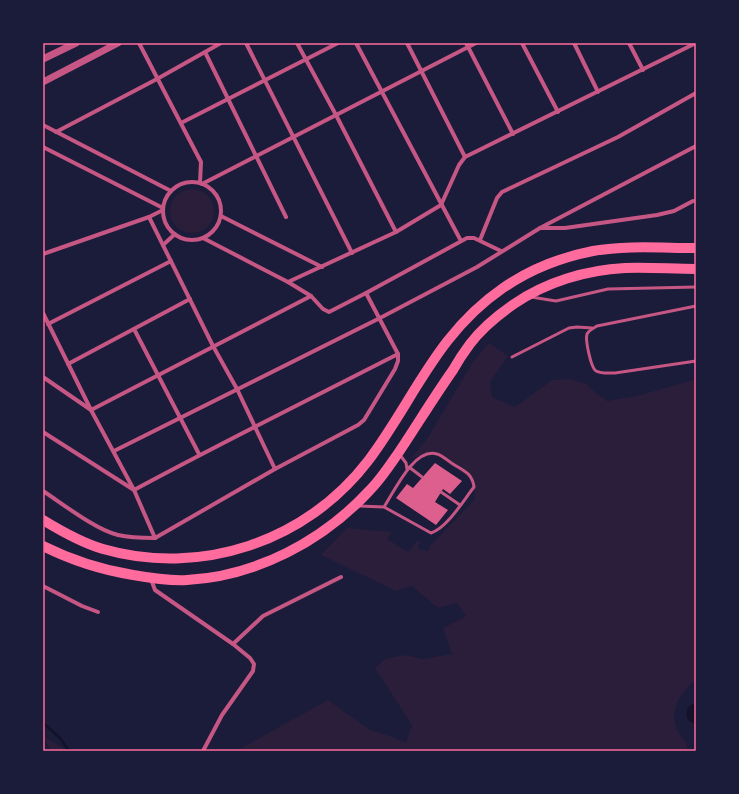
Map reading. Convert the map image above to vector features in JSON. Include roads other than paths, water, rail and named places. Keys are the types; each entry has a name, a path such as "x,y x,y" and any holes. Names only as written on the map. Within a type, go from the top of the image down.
{"highway":[{"path":"43,520 56,528 102,549 134,556 162,559 194,558 219,554 259,543 300,523 338,494 352,480 378,448 440,350 453,333 475,310 505,287 534,271 569,257 595,251 626,248 696,248"},
{"path":"43,546 95,567 151,578 186,580 221,576 264,564 300,546 336,522 355,506 372,488 399,452 470,344 494,320 515,303 535,291 558,282 589,273 624,268 696,269"}],"street":[{"path":"43,60 76,43"},
{"path":"43,82 118,43"},
{"path":"139,43 201,162 201,184"},
{"path":"56,132 157,79 221,43"},
{"path":"246,43 352,253"},
{"path":"297,43 396,232"},
{"path":"181,123 338,43"},
{"path":"356,43 461,241"},
{"path":"407,43 465,158"},
{"path":"201,184 422,71 467,45 476,43"},
{"path":"522,43 558,112"},
{"path":"574,43 598,92"},
{"path":"629,43 643,70"},
{"path":"684,43 686,48"},
{"path":"288,282 396,232 442,205 459,165 465,158 696,43"},
{"path":"467,45 513,134"},
{"path":"205,52 286,216"},
{"path":"480,240 497,198 502,192 618,137 696,93"},
{"path":"43,125 171,192"},
{"path":"114,451 380,318 477,267 540,228 696,146"},
{"path":"43,147 163,209"},
{"path":"193,182 201,184 211,189 217,197 221,205 221,216 210,234 203,238 188,240 175,234 167,224 163,209 165,200 171,192 184,183 193,182"},
{"path":"540,228 565,228 657,215 674,210 693,201"},
{"path":"43,254 149,217 163,209"},
{"path":"221,216 322,267"},
{"path":"149,217 213,346 237,389 275,469"},
{"path":"163,245 175,234"},
{"path":"203,238 288,282 311,296 329,312 467,238 480,240 501,251"},
{"path":"48,324 171,261"},
{"path":"43,491 103,530 117,535 155,538 275,469 358,425 364,420 395,369 398,361 398,354 366,293"},
{"path":"91,410 311,296"},
{"path":"68,364 190,299"},
{"path":"43,313 91,410 134,490 155,538"},
{"path":"134,329 199,454"},
{"path":"134,490 199,454 256,427 398,354"},
{"path":"43,377 91,410"},
{"path":"43,432 134,490"},
{"path":"233,644 263,616 341,577"},
{"path":"151,578 155,590 233,644 250,658 254,664 253,671 222,715 203,751"},
{"path":"43,586 82,606 98,612"}],"lane":[{"path":"528,296 549,301 556,301 608,289 696,287"},
{"path":"512,357 569,328 592,328 696,306"},
{"path":"592,328 587,334 592,367 604,374 696,361"},
{"path":"399,452 408,468 422,478"},
{"path":"355,506 384,507 431,533 441,528 474,487 473,479 467,473 437,454 428,454 420,457 408,468 384,507"},
{"path":"442,492 460,505"}],"waterway":[{"path":"43,723 60,738 69,751"}]}
